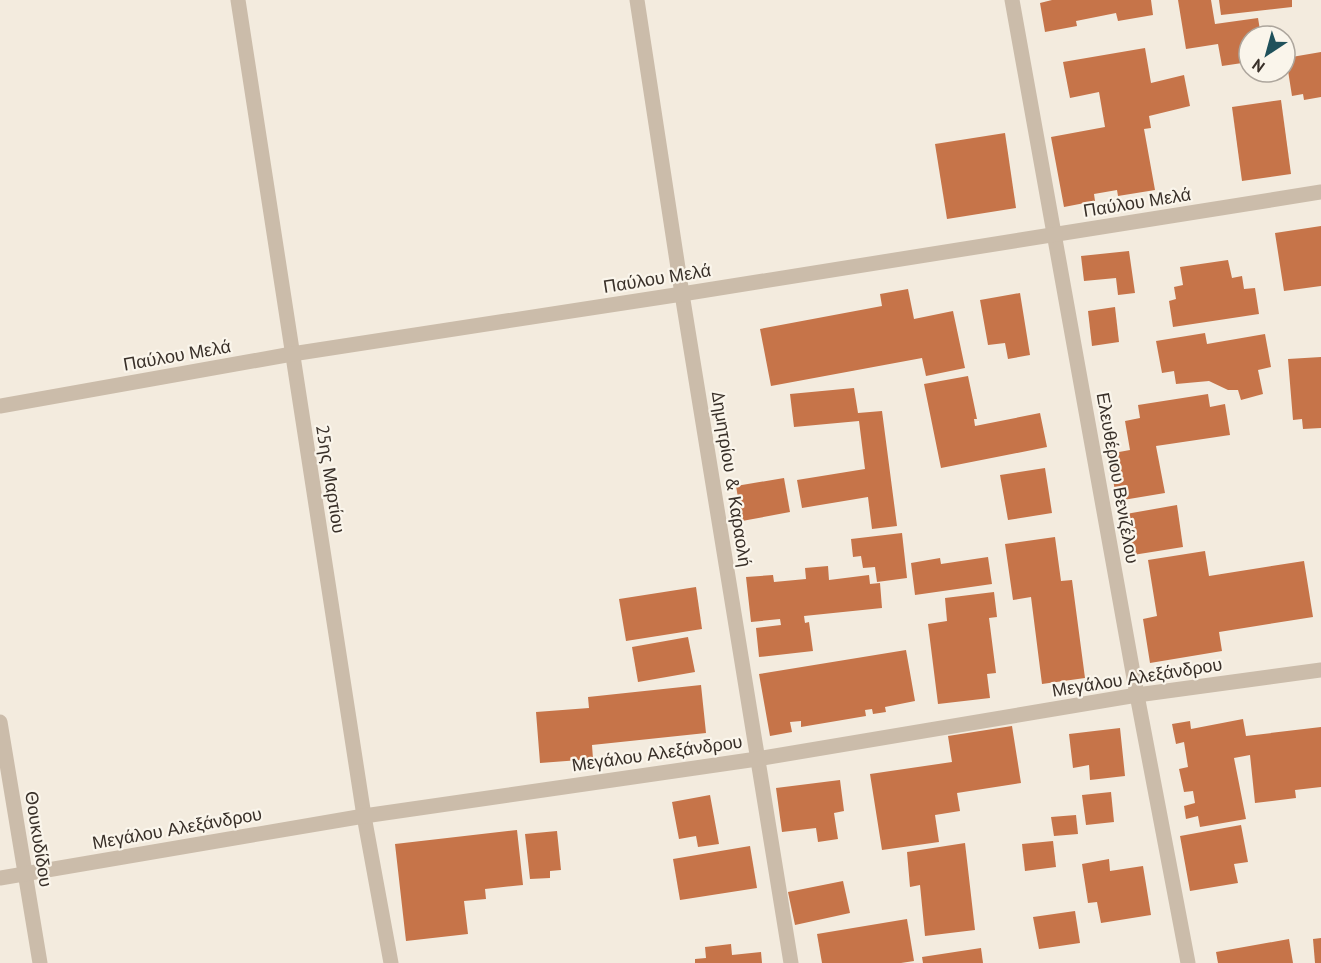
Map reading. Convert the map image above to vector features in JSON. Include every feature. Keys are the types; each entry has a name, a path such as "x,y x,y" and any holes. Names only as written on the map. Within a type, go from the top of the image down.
{"street":[{"name":"25ης Μαρτίου","path":"238,0 364,816 391,963"},
{"name":"Δημητρίου & Καραολή","path":"637,0 682,294 791,963"},
{"name":"Ελευθέριου Βενιζέλου","path":"1012,0 1137,695 1188,963"},
{"name":"Παύλου Μελά","path":"0,406 292,354 1321,192"},
{"name":"Μεγάλου Αλεξάνδρου","path":"0,878 364,816 757,759 1137,695 1321,670"},
{"name":"Θουκυδίδου","path":"0,722 40,963"}],"building":[{"path":"1052,0 1151,0 1153,15 1118,21 1116,13 1076,21 1077,26 1045,32 1040,3"},
{"path":"1178,0 1211,0 1215,24 1258,18 1259,24 1237,24 1237,64 1222,66 1218,44 1186,49"},
{"path":"1219,0 1292,0 1292,7 1221,15"},
{"path":"1145,48 1151,83 1184,75 1190,106 1149,116 1151,128 1144,129 1155,190 1118,196 1117,190 1094,194 1095,201 1064,207 1051,137 1105,127 1099,92 1070,98 1063,62"},
{"path":"1321,52 1321,97 1304,100 1303,94 1292,96 1290,84 1297,84 1297,56"},
{"path":"1281,100 1291,174 1242,181 1232,107"},
{"path":"1005,133 1016,208 947,219 935,144"},
{"path":"1321,226 1321,286 1284,291 1275,233"},
{"path":"1129,251 1135,293 1118,295 1116,278 1084,281 1081,256"},
{"path":"1228,260 1232,278 1242,276 1244,289 1255,288 1259,314 1173,327 1169,301 1176,299 1174,287 1183,285 1180,267"},
{"path":"908,289 914,319 953,311 965,368 926,376 922,358 771,386 760,329 882,306 880,294"},
{"path":"1020,293 1030,355 1008,359 1005,343 988,345 980,300"},
{"path":"1115,307 1119,342 1092,346 1088,311"},
{"path":"1205,333 1207,344 1265,334 1271,367 1258,370 1263,394 1241,400 1238,390 1228,390 1209,381 1176,384 1174,371 1162,373 1156,341"},
{"path":"1321,357 1321,428 1303,429 1302,419 1293,420 1288,359"},
{"path":"968,376 977,419 974,419 975,426 1040,413 1047,447 941,468 924,384"},
{"path":"854,388 858,413 882,411 897,526 872,529 868,497 802,508 797,480 865,469 859,421 794,427 790,394"},
{"path":"1208,394 1210,407 1225,404 1230,435 1156,446 1165,493 1117,501 1108,454 1130,450 1125,421 1140,418 1138,405"},
{"path":"1045,468 1052,513 1008,520 1000,475"},
{"path":"784,478 790,512 742,521 736,486"},
{"path":"1177,505 1183,547 1133,555 1126,514"},
{"path":"902,533 907,578 877,582 875,567 863,568 861,556 853,557 851,539"},
{"path":"1055,537 1061,581 1072,580 1085,678 1042,684 1031,597 1013,600 1005,544"},
{"path":"1205,551 1209,576 1304,561 1313,617 1219,632 1222,651 1150,663 1143,619 1157,616 1148,560"},
{"path":"988,557 992,584 915,595 911,563 940,558 941,564"},
{"path":"828,566 829,580 869,575 870,584 880,583 882,608 804,616 805,623 809,622 813,651 759,657 756,628 781,625 780,619 751,622 746,577 773,575 774,582 806,579 805,568"},
{"path":"696,587 702,629 626,641 619,599"},
{"path":"994,592 997,617 989,618 996,673 987,674 990,698 938,704 928,624 947,621 945,598"},
{"path":"688,637 695,672 638,682 632,647"},
{"path":"906,650 915,701 885,707 886,712 873,714 872,709 865,710 866,716 801,727 801,721 790,722 792,732 770,736 759,674"},
{"path":"701,685 706,733 592,745 593,759 540,763 536,712 589,708 588,697"},
{"path":"1243,719 1246,736 1321,727 1321,787 1295,790 1296,798 1255,803 1250,755 1234,758 1246,819 1200,827 1198,816 1186,819 1184,806 1195,803 1193,791 1184,792 1179,769 1188,767 1184,742 1176,744 1172,724 1190,721 1191,729"},
{"path":"1012,726 1021,783 957,793 960,811 935,815 939,842 882,850 870,774 952,762 948,736"},
{"path":"1120,728 1125,776 1090,780 1089,765 1073,768 1069,734"},
{"path":"840,780 844,811 834,813 838,839 818,842 816,828 782,832 776,788"},
{"path":"1111,792 1114,822 1086,825 1082,795"},
{"path":"710,795 719,844 698,847 696,836 679,839 672,802"},
{"path":"1076,815 1078,834 1054,836 1051,817"},
{"path":"1241,825 1248,862 1234,864 1238,883 1190,891 1180,836"},
{"path":"517,830 523,885 485,889 486,899 464,901 468,934 406,941 395,844"},
{"path":"557,831 561,870 550,871 550,878 530,879 525,834"},
{"path":"1053,841 1056,867 1025,871 1022,844"},
{"path":"965,843 975,930 925,936 920,885 910,887 907,852"},
{"path":"750,846 757,888 680,900 673,859"},
{"path":"1109,859 1110,871 1143,866 1151,915 1101,923 1097,902 1088,903 1082,864"},
{"path":"843,881 850,913 795,925 788,892"},
{"path":"1075,911 1080,943 1039,949 1033,917"},
{"path":"907,919 914,961 822,963 817,934"},
{"path":"1321,938 1321,963 1315,963 1313,939"},
{"path":"1289,939 1293,963 1218,963 1216,952"},
{"path":"731,944 732,955 761,952 762,963 695,963 695,959 706,958 705,947"},
{"path":"981,948 983,963 923,963 922,957"}]}
